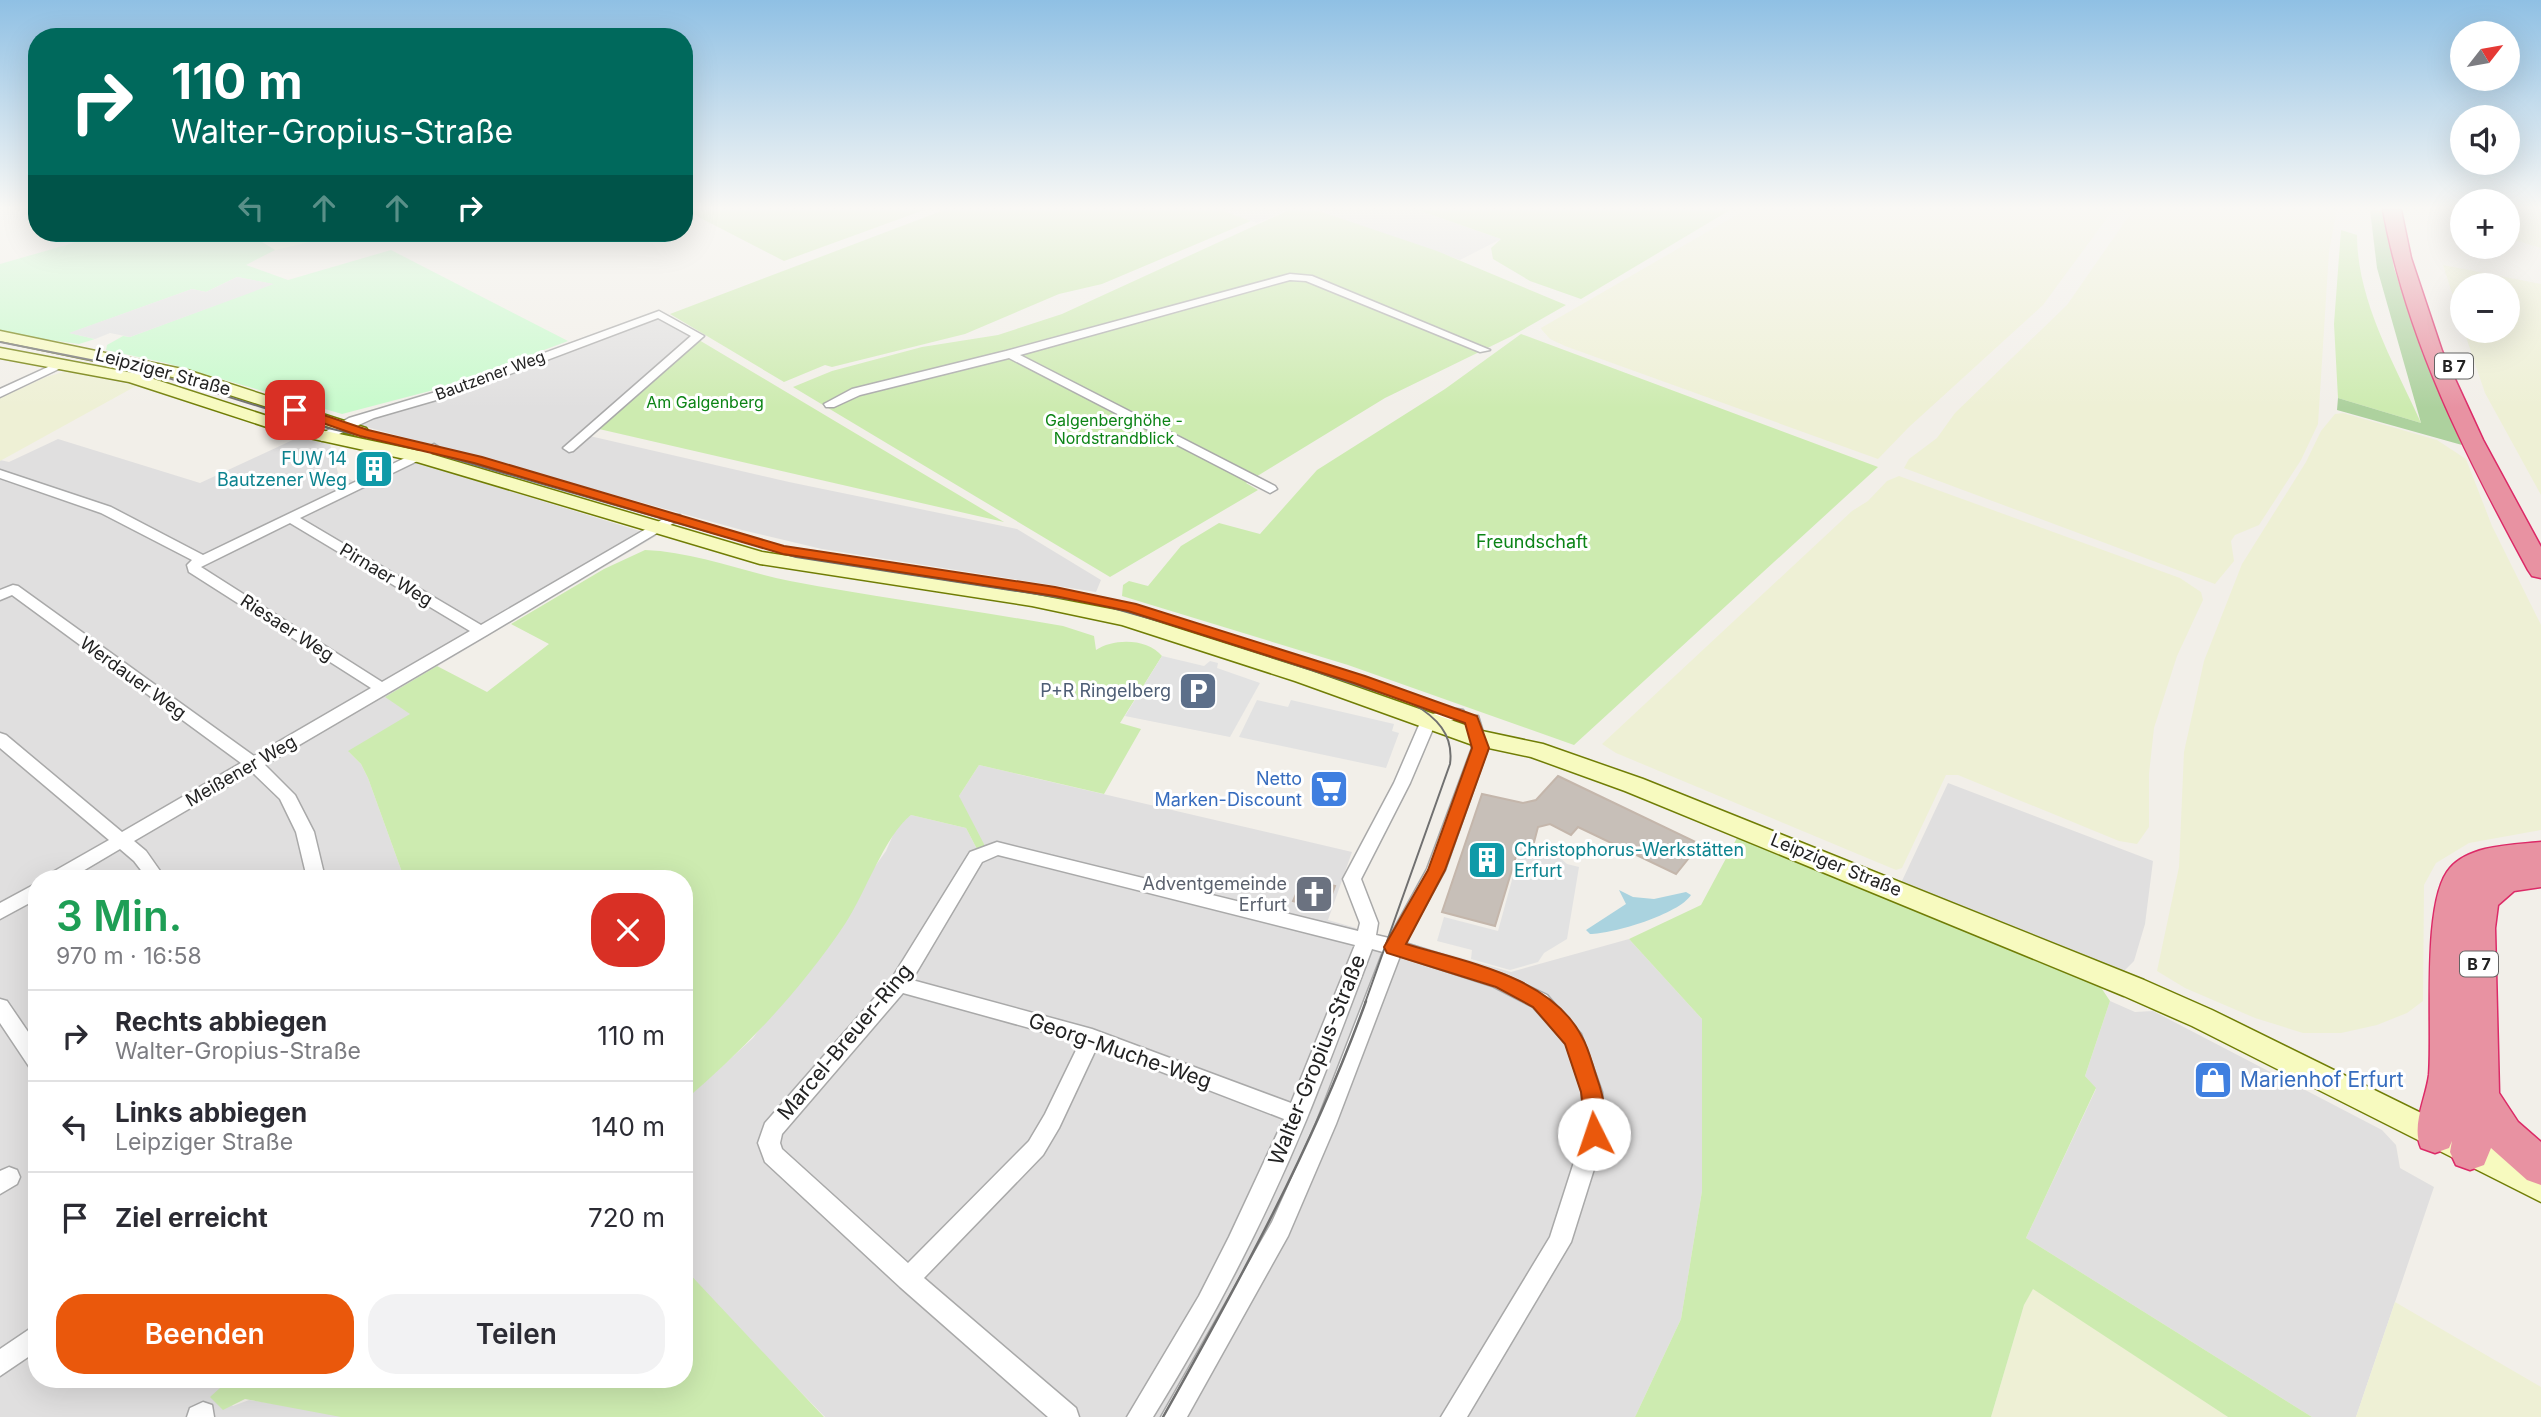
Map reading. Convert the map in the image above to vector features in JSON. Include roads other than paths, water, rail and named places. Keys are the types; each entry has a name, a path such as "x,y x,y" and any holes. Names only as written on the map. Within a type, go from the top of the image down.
{"highway":[{"name":"B 7","path":"2405,276 2431,349 2476,449 2541,570"},
{"name":"B 7","path":"2422,276 2469,399 2541,536"},
{"name":"B 7","path":"2435,1135 2447,1082 2451,929 2460,879 2487,863 2541,854"},
{"name":"B 7","path":"2470,1152 2480,1096 2479,928 2482,899 2505,880 2541,874"},
{"path":"2480,1096 2504,1135 2541,1167"}],"main road":[{"name":"Leipziger Straße","path":"0,336 181,374 340,426 668,523 819,557 1055,592 1130,607 1360,680 1469,724"},
{"path":"61,364 83,352"},
{"name":"Leipziger Straße","path":"0,353 131,378 322,437 426,452"},
{"name":"Leipziger Straße","path":"668,523 760,558 1102,613 1303,676 1430,720 1469,724 1505,732 1535,750 1719,818 2134,988"},
{"path":"2134,988 2541,1188"}],"street":[{"path":"830,404 856,392 1010,354 1279,278 1297,276"},
{"path":"1298,276 1484,349"},
{"name":"Bautzener Weg","path":"322,437 340,426 404,403 451,392 659,314 698,336 569,448"},
{"path":"1010,354 1270,489"},
{"path":"0,393 61,364"},
{"path":"198,563 426,452"},
{"name":"Riesaer Weg","path":"0,474 106,510 198,563 194,569 383,689"},
{"name":"Pirnaer Weg","path":"290,518 477,634"},
{"name":"Meißener Weg","path":"71,870 426,664 442,660 464,647 477,634 668,523"},
{"name":"Werdauer Weg","path":"7,592 254,764 287,795 305,832 314,870"},
{"path":"1430,720 1469,724"},
{"name":"Walter-Gropius-Straße","path":"1139,1417 1215,1285 1298,1115 1366,941 1369,923 1352,879 1402,783 1430,720"},
{"name":"Walter-Gropius-Straße","path":"1173,1417 1280,1229 1326,1124 1394,947 1436,870 1480,748 1469,724"},
{"path":"0,739 140,856 150,870"},
{"name":"Marcel-Breuer-Ring","path":"1067,1417 908,1279 773,1155 769,1143 772,1130 899,984 976,858 997,848 1394,947 1503,981 1540,1001 1574,1040 1592,1092 1594,1134 1560,1242 1453,1417"},
{"path":"0,912 28,895"},
{"name":"Georg-Muche-Weg","path":"899,984 1092,1037 1298,1115"},
{"path":"0,1007 28,1049"},
{"path":"908,1279 1036,1148 1052,1121 1092,1037"},
{"path":"0,1364 28,1343"}],"water":[{"path":"1619,890 1633,897 1654,899 1686,892 1691,895 1673,909 1645,922 1614,931 1590,934 1586,930 1626,904"}],"tram line":[{"path":"0,342 146,371 328,428 427,451 796,557 1095,603 1180,627 1412,703 1442,727 1449,744 1450,764 1365,1003"},
{"path":"1163,1417 1247,1265 1299,1161 1366,1001"}],"place":[{"name":"FUW 14 Bautzener Weg","path":"374,469"},
{"name":"P+R Ringelberg","path":"1198,691"},
{"name":"Netto Marken-Discount","path":"1329,789"},
{"name":"Christophorus-Werkstätten Erfurt","path":"1487,860"},
{"name":"Adventgemeinde Erfurt","path":"1314,894"},
{"name":"Marienhof Erfurt","path":"2213,1080"}],"park label":[{"name":"Am Galgenberg","path":"705,402"},
{"name":"Galgenberghöhe - Nordstrandblick","path":"1114,429"},
{"name":"Freundschaft","path":"1532,542"}]}
